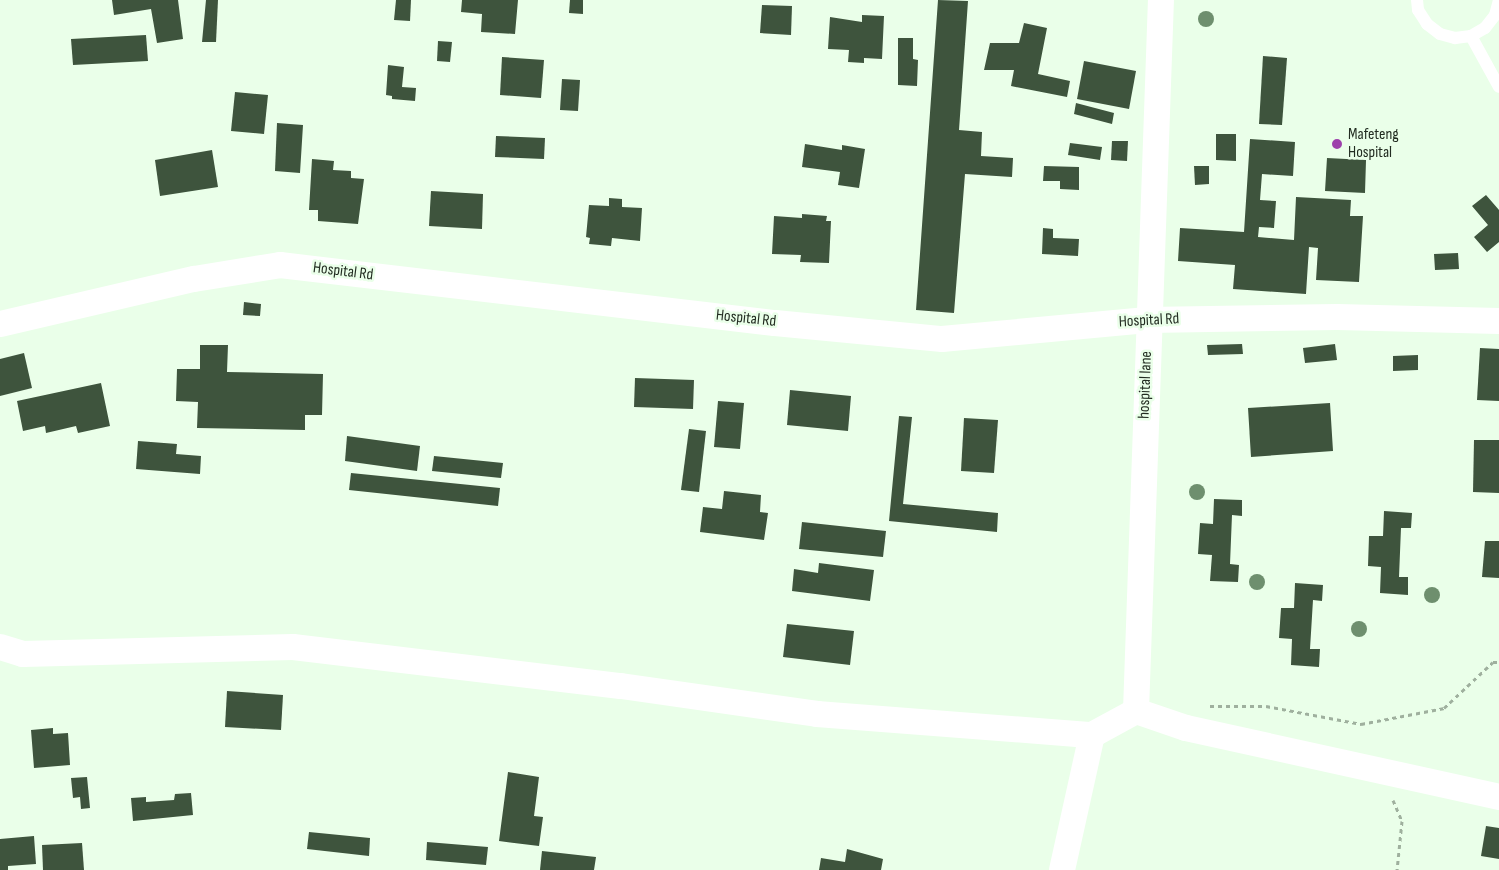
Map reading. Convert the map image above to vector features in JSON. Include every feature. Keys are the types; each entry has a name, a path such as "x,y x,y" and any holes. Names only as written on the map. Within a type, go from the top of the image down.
{"street":[{"name":"hospital lane","path":"1136,711 1147,320 1161,0"},
{"name":"Hospital Rd","path":"0,324 194,279 280,265 775,323 942,338 1147,320 1337,317 1499,321"},
{"path":"0,647 23,654 293,646 621,686 817,714 1092,735 1136,711 1186,728 1499,797"},
{"path":"1062,870 1092,735"}],"lane":[{"path":"1417,0 1418,10 1427,24 1440,34 1455,38 1471,36 1485,28 1495,15 1498,0"},
{"path":"1471,36 1499,87"}],"path":[{"path":"1186,728 1206,706 1266,706 1361,724 1444,708 1493,662 1499,662"},
{"path":"1377,771 1402,821 1397,870"}],"building":[{"path":"112,0 178,0 183,39 157,43 151,9 114,15"},
{"path":"206,0 218,0 216,42 202,42"},
{"path":"396,0 411,0 410,21 394,20"},
{"path":"462,0 518,0 515,34 481,32 482,14 461,12"},
{"path":"570,0 583,0 583,14 569,13"},
{"path":"938,0 968,1 959,130 982,132 981,156 1013,158 1012,177 965,174 954,313 916,310"},
{"path":"762,5 792,6 791,35 760,33"},
{"path":"862,15 884,16 882,59 864,58 864,63 848,62 849,50 828,49 830,17 862,22"},
{"path":"1024,23 1047,28 1038,74 1070,81 1067,97 1011,86 1014,70 984,70 990,43 1019,43"},
{"path":"146,35 148,61 73,65 71,39"},
{"path":"898,38 913,38 913,59 918,60 917,86 898,85"},
{"path":"438,41 452,42 450,62 437,61"},
{"path":"1263,56 1287,58 1282,125 1259,124"},
{"path":"502,57 544,60 541,98 500,95"},
{"path":"1084,61 1136,71 1129,109 1077,99"},
{"path":"388,65 404,67 402,87 416,88 415,101 392,99 392,96 386,95"},
{"path":"562,79 580,80 578,111 560,110"},
{"path":"235,92 268,95 264,134 231,131"},
{"path":"1076,103 1114,113 1112,124 1074,114"},
{"path":"277,123 303,125 300,173 275,171"},
{"path":"1216,134 1236,134 1236,161 1216,160"},
{"path":"496,136 545,138 544,159 495,157"},
{"path":"1250,139 1295,142 1293,176 1262,174 1260,200 1276,201 1274,228 1259,227 1258,237 1294,240 1296,197 1351,200 1350,216 1363,216 1359,282 1316,280 1318,248 1309,247 1306,294 1233,289 1235,265 1178,261 1180,228 1244,232"},
{"path":"1112,141 1128,141 1127,161 1111,160"},
{"path":"1070,143 1102,147 1100,160 1068,155"},
{"path":"805,144 842,150 842,145 865,149 859,188 838,185 840,172 802,167"},
{"path":"212,150 218,187 160,196 155,160"},
{"path":"1327,158 1366,160 1365,193 1325,191"},
{"path":"312,159 334,161 333,170 351,171 351,178 364,179 358,224 318,221 318,210 309,210"},
{"path":"1044,166 1079,167 1079,190 1060,189 1060,181 1043,181"},
{"path":"1194,166 1209,166 1209,184 1195,185"},
{"path":"431,191 483,194 482,229 429,226"},
{"path":"1486,195 1499,210 1499,242 1487,252 1474,237 1488,225 1472,206"},
{"path":"609,198 622,199 622,207 642,208 640,241 612,238 611,246 589,244 590,238 586,237 589,205 609,206"},
{"path":"802,214 827,216 826,221 831,221 829,263 800,262 801,255 772,254 774,216 802,218"},
{"path":"1043,228 1053,229 1053,238 1079,239 1078,256 1042,254"},
{"path":"1458,253 1459,269 1435,270 1434,254"},
{"path":"244,302 261,304 260,316 243,315"},
{"path":"1242,344 1243,354 1208,355 1207,345"},
{"path":"1335,344 1337,360 1305,363 1303,348"},
{"path":"200,345 228,345 227,372 323,374 322,415 305,415 305,430 197,428 198,402 176,401 177,369 200,369"},
{"path":"1480,348 1499,349 1499,401 1477,400"},
{"path":"24,353 32,388 0,396 0,359"},
{"path":"1418,355 1418,370 1393,371 1393,356"},
{"path":"635,378 694,380 693,409 634,407"},
{"path":"101,383 110,426 78,433 76,426 46,433 45,426 23,431 17,401"},
{"path":"790,390 851,396 848,431 787,425"},
{"path":"718,401 744,403 740,449 714,447"},
{"path":"1330,403 1333,451 1251,457 1248,408"},
{"path":"899,416 912,417 903,504 998,513 997,532 889,521"},
{"path":"964,418 998,420 994,473 961,471"},
{"path":"689,429 706,431 699,492 681,490"},
{"path":"347,436 420,446 417,471 345,461"},
{"path":"1474,440 1499,440 1499,493 1473,492"},
{"path":"138,441 177,444 176,454 201,456 200,474 136,469"},
{"path":"434,456 503,463 501,478 432,471"},
{"path":"351,473 500,488 498,506 349,490"},
{"path":"724,491 761,495 760,512 768,513 764,540 700,532 703,507 722,509"},
{"path":"1214,499 1242,500 1242,516 1232,515 1230,564 1239,565 1238,582 1210,581 1212,555 1198,554 1200,523 1213,524"},
{"path":"1384,511 1412,513 1411,528 1401,528 1399,577 1408,577 1408,595 1380,593 1381,567 1368,566 1369,536 1383,536"},
{"path":"802,522 886,531 883,557 799,549"},
{"path":"1485,541 1499,541 1499,578 1482,577"},
{"path":"819,563 874,570 870,601 792,591 794,569 818,573"},
{"path":"1295,583 1323,585 1322,601 1313,600 1310,649 1320,649 1319,667 1291,665 1292,639 1279,638 1281,608 1294,608"},
{"path":"787,624 854,631 850,665 783,657"},
{"path":"227,691 283,695 281,730 225,727"},
{"path":"53,728 53,734 68,733 70,765 34,768 31,730"},
{"path":"508,772 539,777 534,816 543,817 539,846 499,841"},
{"path":"87,777 90,808 81,809 80,797 73,798 71,778"},
{"path":"191,793 193,815 133,821 131,798 146,797 146,802 174,800 175,794"},
{"path":"1486,826 1499,828 1499,859 1481,856"},
{"path":"309,832 370,838 369,856 307,849"},
{"path":"34,836 36,864 8,866 8,870 0,870 0,839"},
{"path":"427,842 488,847 486,865 426,860"},
{"path":"82,843 84,870 43,870 42,845"},
{"path":"847,849 883,859 881,870 819,870 821,858 845,862"},
{"path":"542,851 596,857 594,870 540,870"}],"place":[{"name":"Mafeteng Hospital","path":"1337,144"}]}
